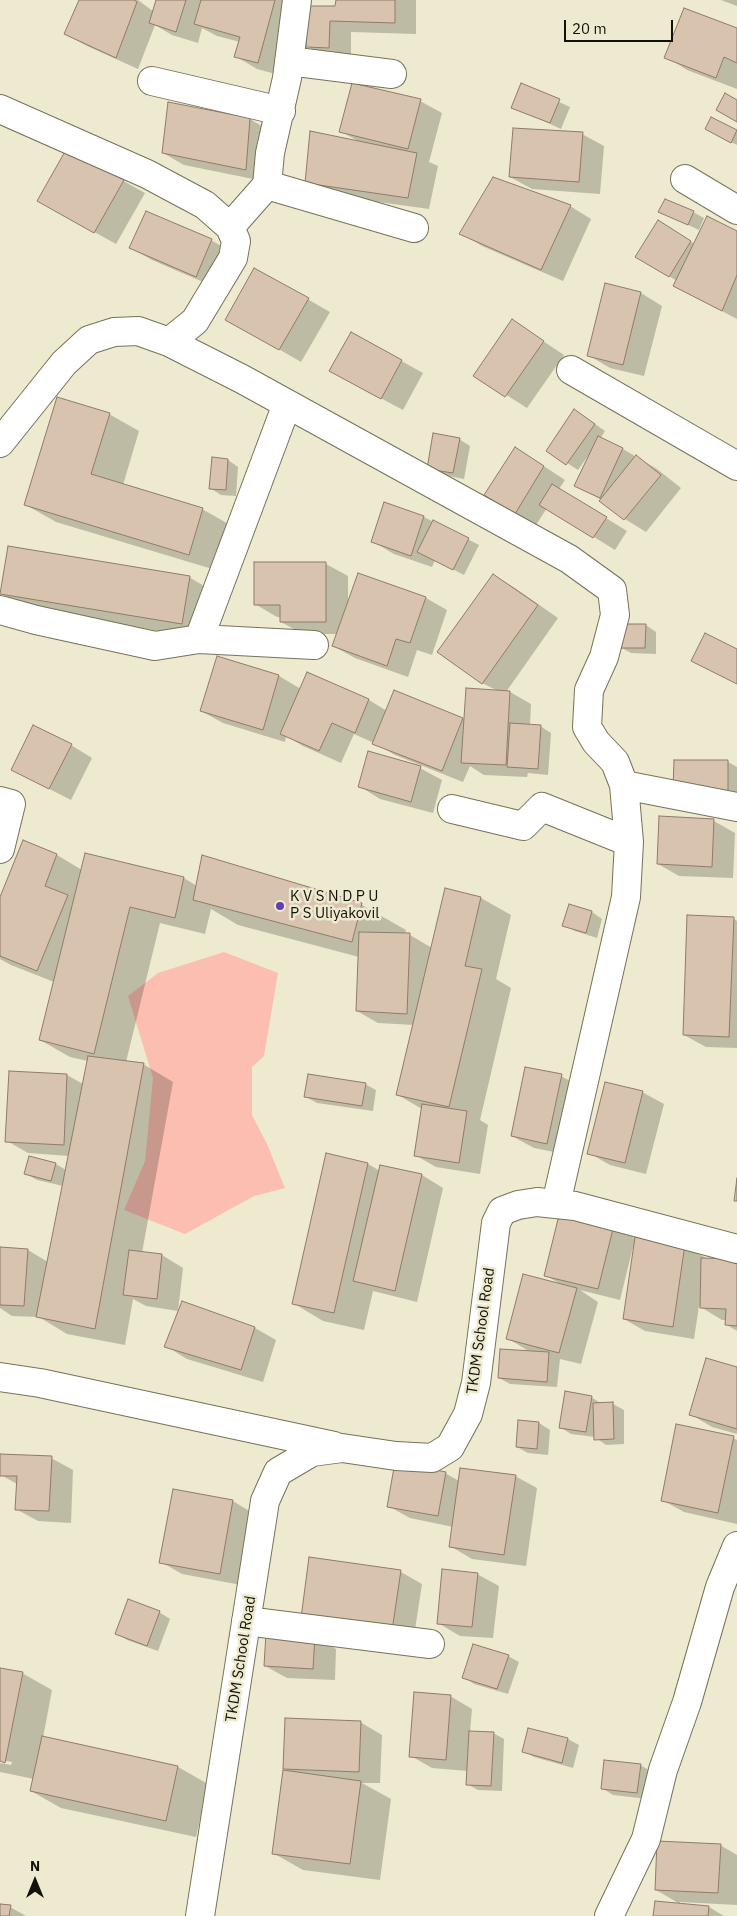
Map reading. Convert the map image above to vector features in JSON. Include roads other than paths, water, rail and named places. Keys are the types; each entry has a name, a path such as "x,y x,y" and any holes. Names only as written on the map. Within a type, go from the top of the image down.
{"street":[{"path":"230,227 267,185 270,154 290,61 297,0"},
{"path":"290,61 392,74"},
{"path":"152,81 280,111"},
{"path":"0,109 147,174 205,205 230,227 236,240 233,258 194,321 170,342"},
{"path":"685,179 737,210"},
{"path":"267,185 414,228"},
{"path":"0,442 64,363 89,340 114,332 138,331 170,342 287,404 569,559 612,590 615,615 604,657 589,690 587,727 596,742 616,762 624,785 629,842 626,897 556,1204"},
{"path":"571,370 737,466"},
{"path":"199,639 287,404"},
{"path":"0,610 36,620 154,646 199,639 314,645"},
{"path":"624,785 737,807"},
{"path":"0,801 11,804 0,849"},
{"path":"452,809 523,826 542,807 629,842"},
{"name":"TKDM School Road","path":"200,1916 265,1501 278,1472 312,1452 342,1448 396,1456 432,1458 450,1447 468,1414 476,1383 496,1223 502,1211 518,1205 537,1202 575,1206 737,1249"},
{"path":"0,1377 50,1385 342,1448"},
{"path":"609,1916 646,1839 663,1770 686,1702 720,1587 737,1546"},
{"path":"246,1621 430,1644"}],"place":[{"name":"K V S N D P U P S Uliyakovil","path":"280,906"}]}
